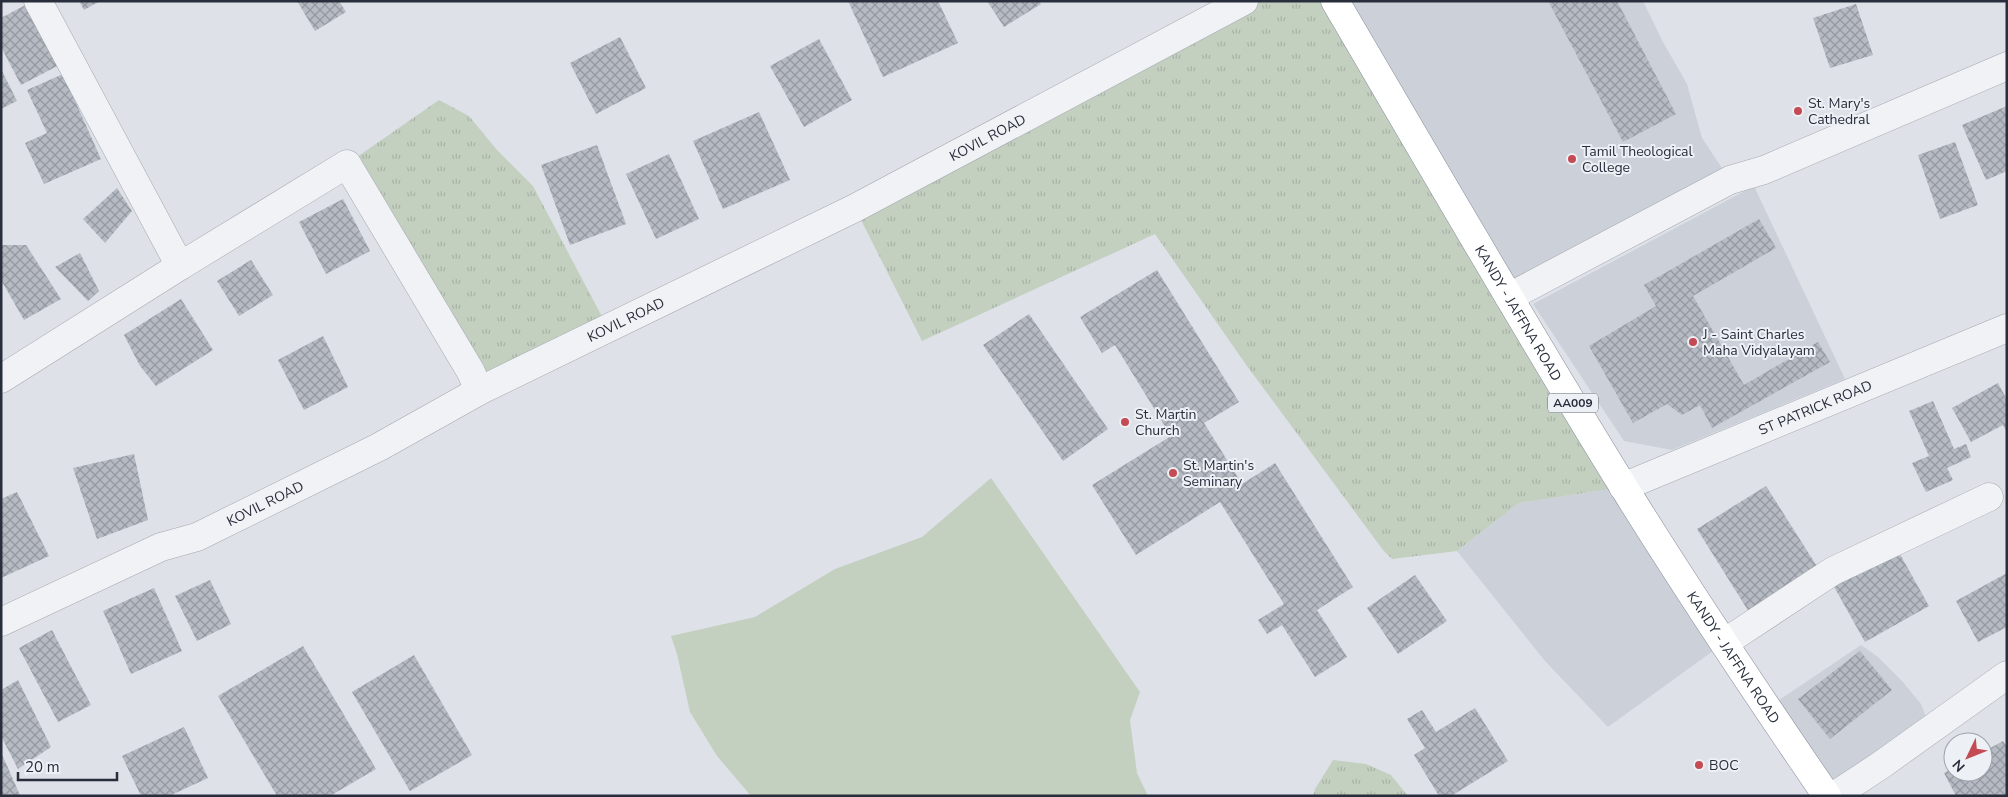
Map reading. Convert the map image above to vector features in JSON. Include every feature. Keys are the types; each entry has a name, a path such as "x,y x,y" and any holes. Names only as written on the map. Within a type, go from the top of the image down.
{"highway":[{"name":"KANDY - JAFFNA ROAD","path":"1335,1 1623,487 1724,643 1827,796"}],"street":[{"path":"38,1 180,266"},
{"name":"KOVIL ROAD","path":"1,622 161,547 197,537 379,447 479,391 855,208 1244,1"},
{"path":"1509,296 1730,180 1764,170 2007,66"},
{"path":"1,379 180,266 347,164 471,372 479,391"},
{"name":"ST PATRICK ROAD","path":"1623,487 2007,328"},
{"path":"1724,643 1833,571 1988,497"},
{"path":"1834,796 1881,765 2007,675"}],"shaded area":[{"name":"Tamil Theological College","path":"1335,1 1643,1 1663,42 1687,84 1702,138 1730,180 1509,297"},
{"name":"J - Saint Charles Maha Vidyalayam","path":"1754,186 1845,379 1672,450 1624,441 1533,304"},
{"path":"1623,487 1724,643 1608,727 1545,661 1457,551 1519,503"},
{"path":"1861,645 1878,657 1902,681 1921,704 1931,730 1834,796 1767,708"}],"green space":[{"path":"1244,1 1335,1 1623,487 1519,503 1457,551 1392,559 1383,550 1247,366 1155,234 922,341 855,208"},
{"path":"439,100 469,116 497,150 533,186 608,328 479,391 347,164"},
{"path":"991,478 1140,692 1130,720 1137,773 1148,796 751,796 717,756 690,712 671,636 755,617 835,569 922,537"},
{"path":"1333,760 1366,764 1391,775 1408,796 1313,796 1315,789"}],"building":[{"path":"79,1 100,1 84,10"},
{"path":"297,1 339,1 346,12 315,31"},
{"path":"848,1 938,1 958,43 883,77"},
{"path":"987,1 1039,1 1041,4 1004,27"},
{"path":"1548,1 1617,1 1676,114 1623,142"},
{"path":"31,2 63,63 21,85 1,47 1,18"},
{"path":"1856,4 1873,55 1830,68 1813,18"},
{"path":"620,37 646,88 596,114 570,63"},
{"path":"819,39 852,100 804,127 770,66"},
{"path":"1,69 17,101 1,109"},
{"path":"63,74 101,159 44,184 25,143 47,133 27,90"},
{"path":"2007,106 2007,171 1986,180 1962,125"},
{"path":"759,112 790,180 723,209 693,141"},
{"path":"1955,142 1978,205 1940,219 1918,155"},
{"path":"597,145 626,224 570,245 541,165"},
{"path":"669,154 699,219 656,239 626,174"},
{"path":"117,188 132,211 105,243 83,219"},
{"path":"343,199 370,251 326,274 299,222"},
{"path":"1759,219 1776,248 1693,296 1744,385 1818,342 1830,362 1712,428 1700,405 1682,415 1667,404 1633,423 1589,346 1656,306 1644,285"},
{"path":"1,245 26,245 61,299 24,320 1,280"},
{"path":"80,253 99,291 88,301 55,267"},
{"path":"251,260 273,295 239,316 217,281"},
{"name":"St. Martin's Seminary","path":"1157,270 1239,402 1204,423 1242,484 1275,463 1353,587 1317,610 1347,657 1315,677 1282,625 1267,634 1258,620 1284,604 1220,502 1136,555 1092,485 1171,436 1115,345 1102,353 1080,317"},
{"path":"181,299 213,350 156,386 140,366 124,335"},
{"path":"1029,314 1108,429 1063,461 983,345"},
{"path":"323,336 348,387 304,410 278,360"},
{"path":"1998,383 2007,400 2007,433 2003,425 1971,442 1952,408"},
{"path":"1933,401 1954,449 1966,444 1971,457 1947,468 1953,480 1926,492 1912,463 1929,456 1909,411"},
{"path":"134,454 148,520 97,539 73,468"},
{"path":"1766,486 1818,568 1749,612 1697,529"},
{"path":"17,492 49,556 1,578 1,499"},
{"path":"1897,549 1929,606 1865,642 1833,585"},
{"path":"2007,573 2007,627 1978,642 1956,601"},
{"path":"1415,575 1447,621 1398,654 1367,608"},
{"path":"210,580 231,624 197,641 175,596"},
{"path":"154,588 182,651 131,674 103,611"},
{"path":"52,630 91,705 58,722 19,648"},
{"path":"303,646 376,769 330,796 277,796 218,696"},
{"path":"1860,651 1892,690 1830,739 1798,699"},
{"path":"414,655 472,755 410,791 352,692"},
{"path":"18,680 51,747 18,769 1,736 1,690"},
{"path":"1475,708 1508,761 1451,796 1439,796 1414,755 1425,748 1407,719 1422,710 1436,732"},
{"path":"184,727 208,778 169,796 141,796 122,756"},
{"path":"2003,741 2007,747 2007,796 1956,796 1949,782 1993,782 1993,746"},
{"path":"1,752 19,793 21,796 1,796"}],"place":[{"name":"St. Mary's Cathedral","path":"1798,111"},
{"name":"Tamil Theological College","path":"1572,159"},
{"name":"J - Saint Charles Maha Vidyalayam","path":"1693,342"},
{"name":"St. Martin Church","path":"1125,422"},
{"name":"St. Martin's Seminary","path":"1173,473"},
{"name":"BOC","path":"1699,765"}]}
